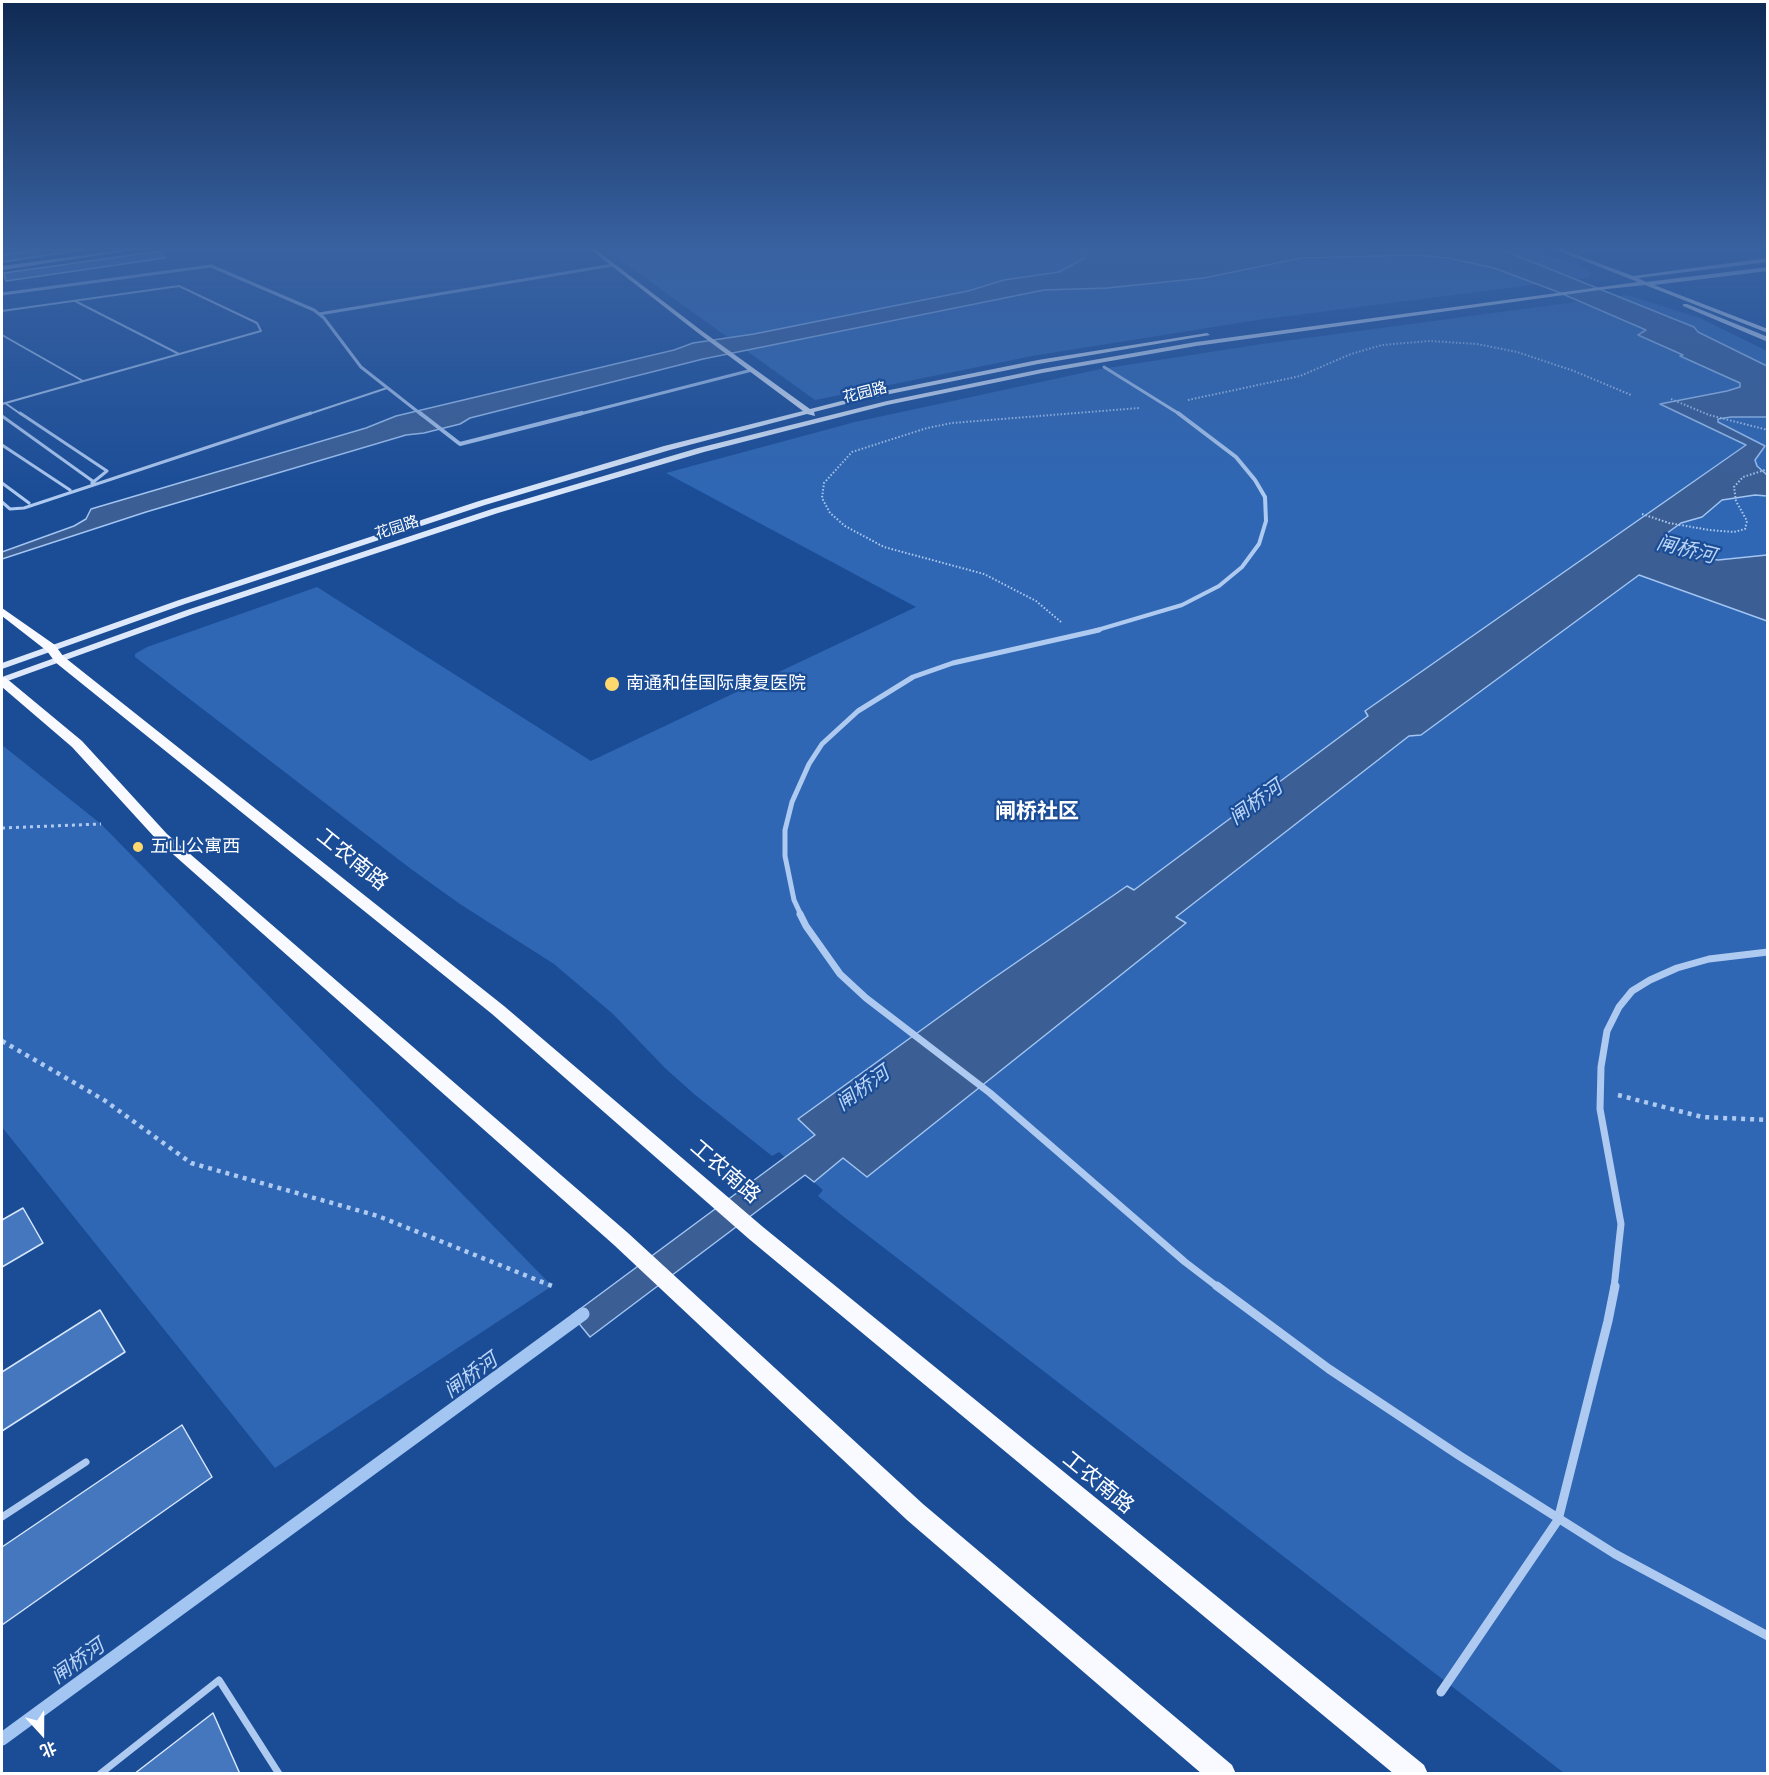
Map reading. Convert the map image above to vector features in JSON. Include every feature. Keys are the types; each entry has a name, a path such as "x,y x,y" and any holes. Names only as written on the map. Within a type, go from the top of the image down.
{"main road":[{"path":"700,332 820,420"},
{"name":"花园路","path":"2,681 55,653 182,602 483,503 667,448 865,397 1027,364 1226,332"},
{"name":"花园路","path":"2,666 55,653 190,612 495,511 701,450 886,403 1042,371 1185,346 1287,332"},
{"path":"1748,332 1767,340"},
{"name":"工农南路","path":"2,611 498,1010 756,1233 1415,1773"},
{"path":"2,681 77,744 162,837 621,1239 915,1512 1223,1773"}],"street":[{"path":"333,332 361,367 460,444 752,370"},
{"path":"1104,367 1164,404 1225,447 1255,480 1265,497 1267,507 1266,521 1259,544 1231,577 1205,594 1157,614 1077,636 978,656 913,677 858,711 822,744 801,779 785,830 785,856 794,900 806,926 840,974 907,1030 990,1093 1185,1262 1254,1316 1329,1369 1615,1554 1767,1636"},
{"path":"1441,1692 1558,1518 1608,1321 1617,1273 1621,1224 1600,1109 1601,1067 1607,1031 1619,1007 1632,991 1650,980 1677,968 1710,959 1767,952"}],"lane":[{"path":"135,332 178,354"},
{"path":"3,404 258,332"},
{"path":"2,335 83,381"},
{"path":"2,502 10,509 24,508 387,388"},
{"path":"2,512 94,482 107,471 3,404"},
{"path":"2,416 94,482"},
{"path":"2,445 70,490"},
{"path":"2,483 29,504"},
{"path":"2,1517 86,1462"},
{"path":"100,1773 219,1680 279,1773"}],"path":[{"path":"1077,636 1047,609 1010,586 969,569 884,547 845,526 830,513 822,498 824,483 852,452 874,443 927,428 952,423 1111,412 1164,404 1300,376 1360,351 1396,342 1462,343 1517,352 1574,371 1631,395"},
{"path":"1671,399 1697,411 1767,430"},
{"path":"1642,514 1680,526 1724,532 1745,529 1748,526 1747,521 1736,501 1734,487 1738,481 1766,469"},
{"path":"2,828 101,824"},
{"path":"2,1041 104,1100 191,1163 378,1216 552,1287"},
{"path":"1600,1089 1702,1117 1767,1120"}],"shaded area":[{"path":"720,332 1183,332 1032,356 815,400"},
{"path":"1353,332 1728,332 1767,351 1767,1773 1564,1773 844,1217 818,1196 823,1190 779,1152 772,1156 694,1094 665,1068 613,1014 554,964 460,904 411,869 135,657 135,654 147,647 317,587 591,761 916,607 666,473 855,422 1101,369"},
{"path":"2,745 101,824 552,1286 275,1468 2,1127"}],"water":[{"path":"765,332 837,332 703,359 470,418 460,424 406,435 146,512 2,559 2,552 74,526 86,519 91,509 366,428 396,416 674,350 693,343"},
{"path":"1643,332 1698,332 1767,366 1767,417 1731,417 1718,419 1718,422 1765,446 1755,460 1757,466 1767,475 1767,496 1755,495 1722,500 1702,517 1681,523 1663,536 1671,546 1698,557 1718,560 1767,555 1767,621 1639,575 1421,735 1409,736 1176,917 1186,923 867,1177 843,1158 814,1182 805,1175 590,1337 572,1315 815,1135 798,1119 985,984 1127,886 1134,890 1368,716 1365,711 1746,445 1660,404 1727,391 1740,387 1740,383 1638,335"}],"building":[{"path":"23,1208 43,1243 2,1267 2,1220"},
{"path":"100,1310 125,1352 2,1431 2,1372"},
{"path":"182,1425 212,1477 2,1625 2,1547"},
{"path":"213,1713 240,1774 134,1774"}],"waterway":[{"name":"闸桥河","path":"2,1739 583,1314"}],"place":[{"name":"南通和佳国际康复医院","path":"612,684"},
{"name":"五山公寓西","path":"138,847"}],"district":[{"name":"闸桥社区","path":"1037,812"}]}
